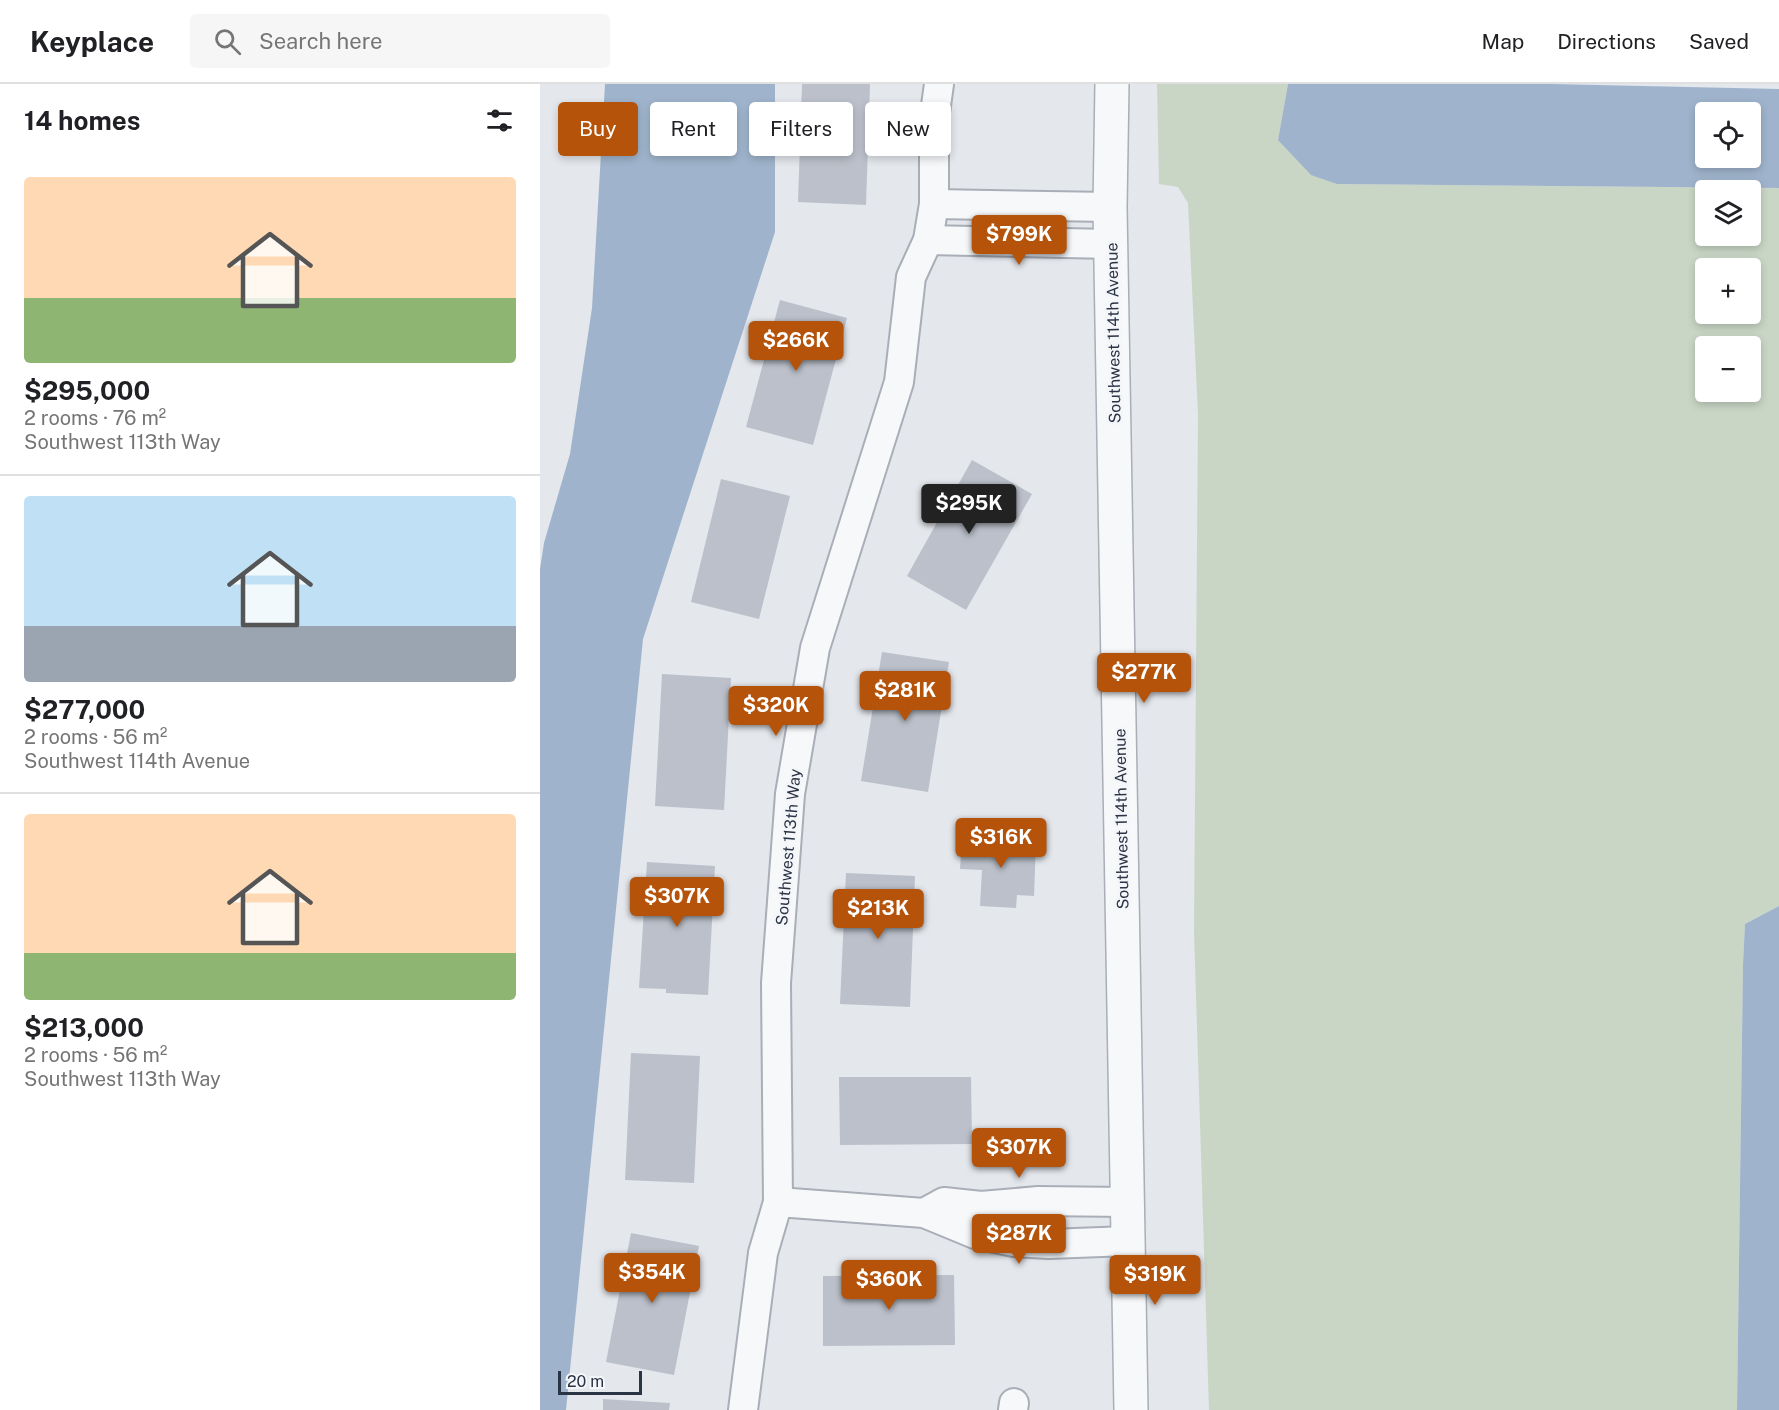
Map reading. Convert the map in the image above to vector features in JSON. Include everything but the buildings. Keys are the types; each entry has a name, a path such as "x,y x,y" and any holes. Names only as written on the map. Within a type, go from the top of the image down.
{"street":[{"name":"Southwest 113th Way","path":"743,1410 763,1253 778,1202 776,983 790,794 815,648 899,382 910,277 928,240 934,204 934,120 939,84"},
{"name":"Southwest 114th Avenue","path":"1112,84 1110,207 1131,1410"},
{"path":"934,204 1110,207"},
{"path":"928,240 1111,244"},
{"path":"924,1213 944,1202 981,1206 1038,1201 1127,1202"},
{"path":"778,1202 924,1213 975,1234 1014,1242 1049,1244 1128,1241"}],"green space":[{"path":"1157,84 1288,84 1278,140 1337,184 1695,187 1695,246 1761,246 1761,188 1779,188 1779,906 1745,924 1737,1410 1209,1410 1194,931 1198,415 1188,203 1178,187 1159,184"}],"water":[{"path":"605,84 775,84 775,102 749,102 749,156 775,156 775,232 643,639 566,1410 540,1410 540,569 544,543 570,454 592,308 601,156 638,156 638,102 604,102"},
{"path":"1288,84 1552,84 1779,89 1779,188 1761,188 1761,180 1695,180 1695,187 1337,184 1311,175 1278,140"},
{"path":"1779,906 1779,1410 1737,1410 1745,924"}]}
